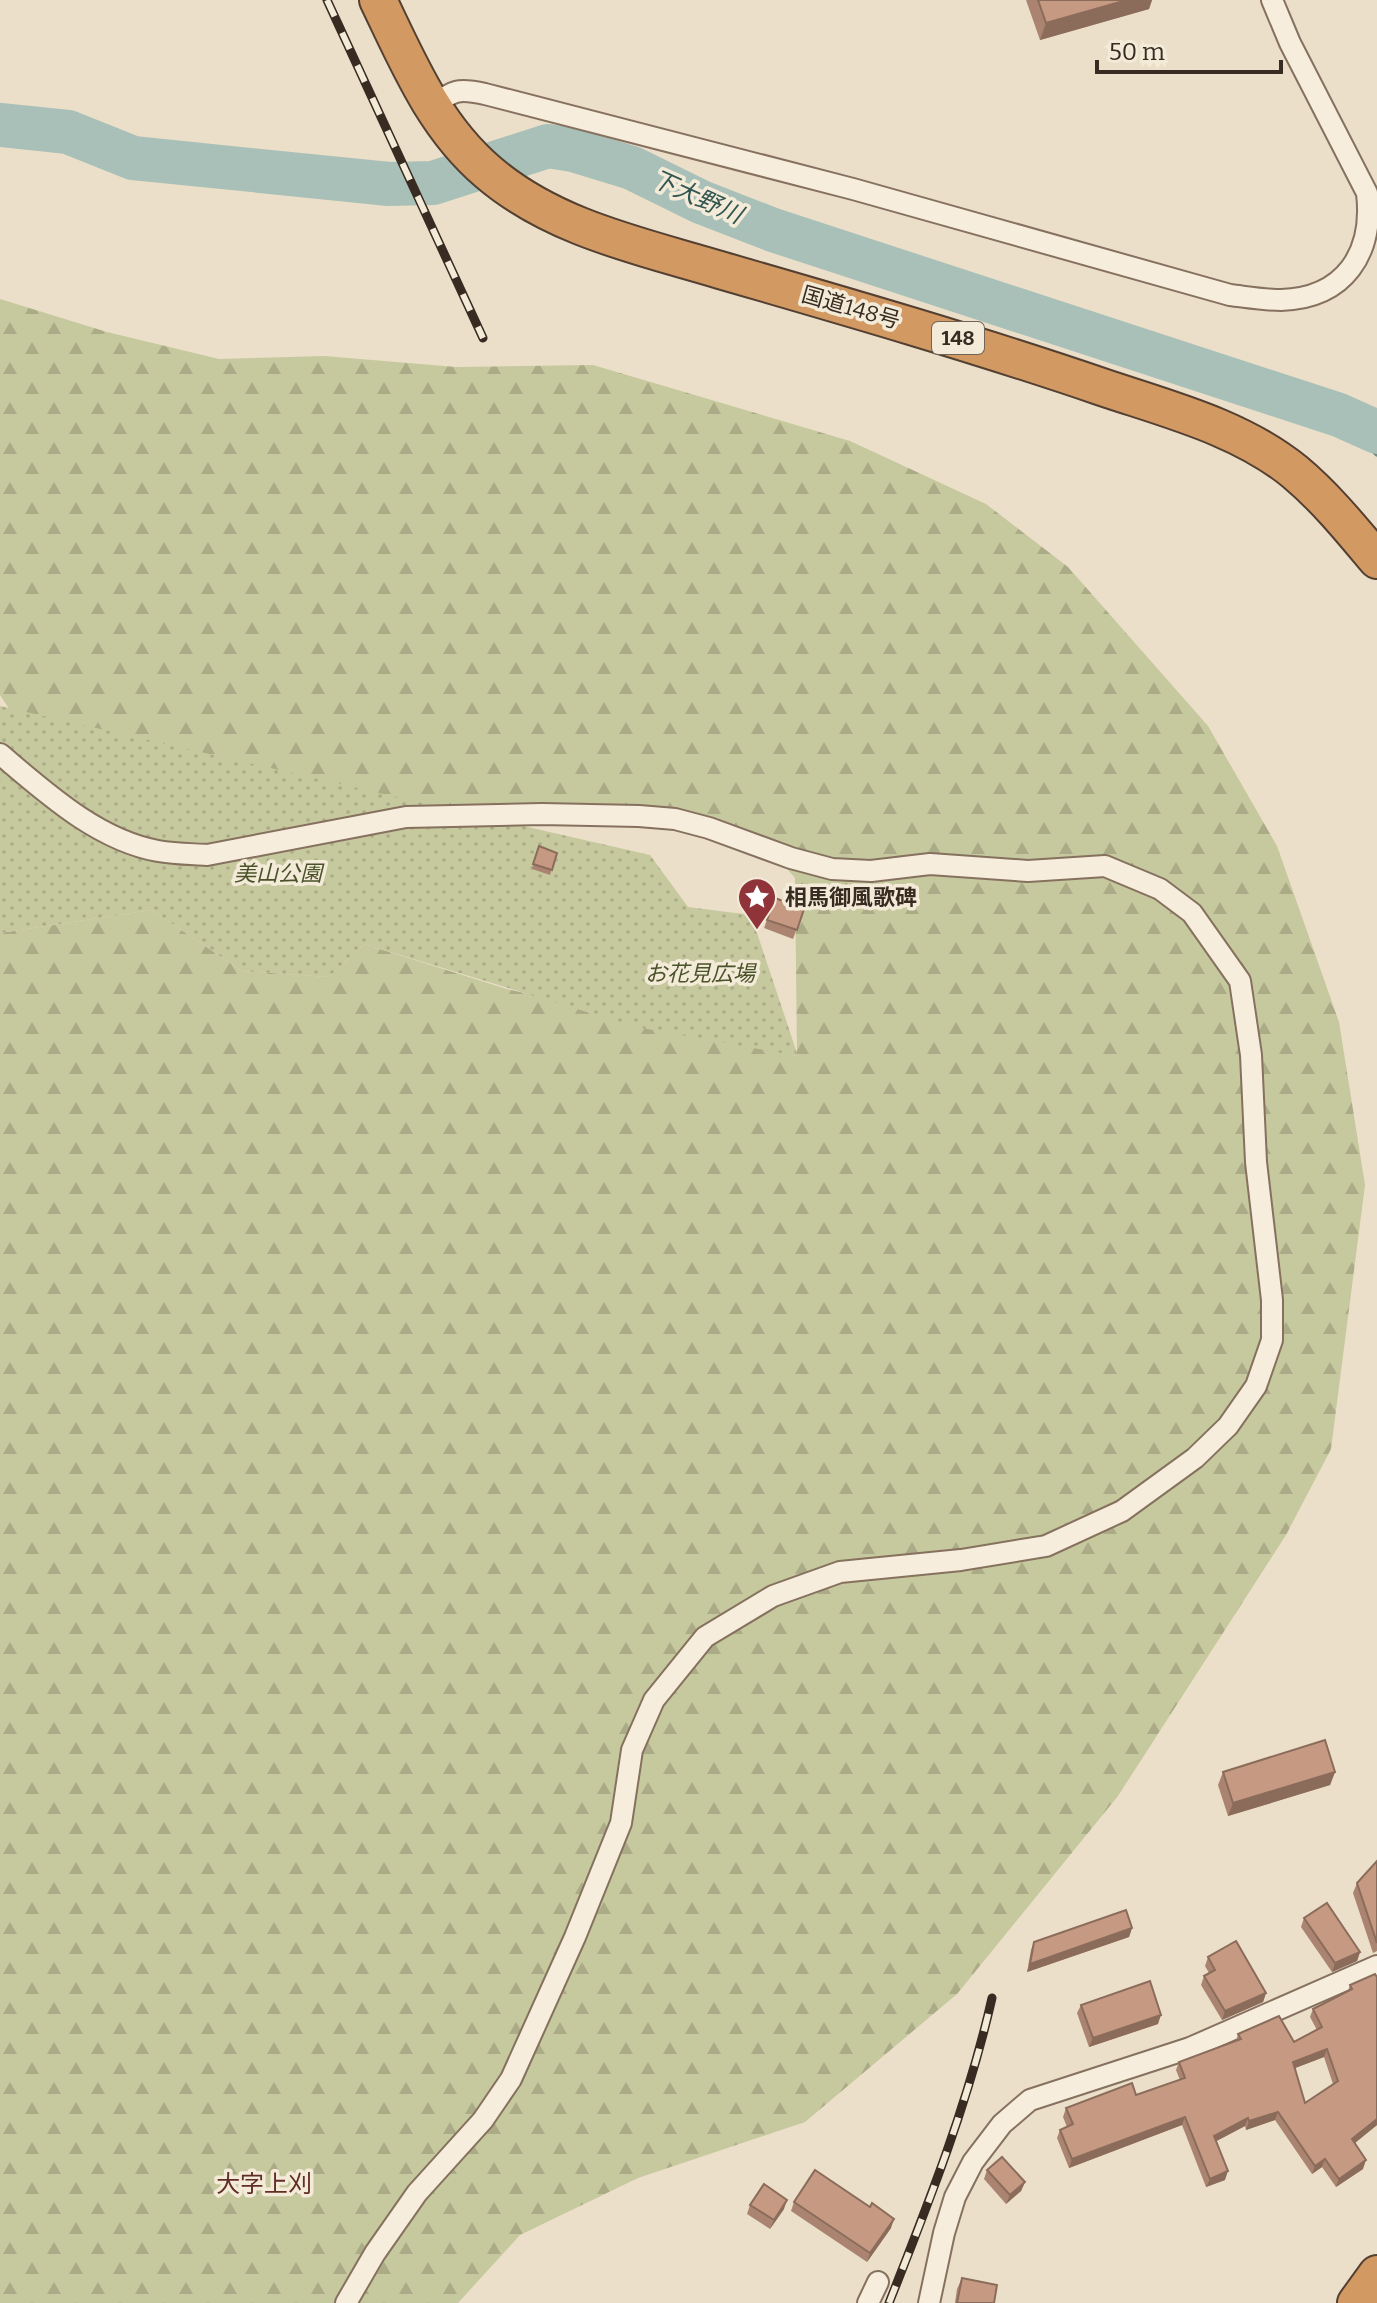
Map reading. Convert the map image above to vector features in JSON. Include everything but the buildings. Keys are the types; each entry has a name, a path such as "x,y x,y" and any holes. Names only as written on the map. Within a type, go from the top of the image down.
{"highway":[{"name":"国道148号","path":"378,0 432,106 464,150 501,182 548,212 580,227 969,342 1210,423 1250,443 1293,471 1335,510 1377,560"},
{"path":"1356,2303 1377,2274"}],"street":[{"path":"432,106 452,91 465,89 853,189 1230,295 1281,300 1311,296 1334,285 1353,266 1364,247 1370,218 1367,193 1290,43 1272,0"},
{"path":"0,754 78,815 115,836 155,851 207,855 406,817 542,814 675,819 832,869 871,871 930,864 1028,871 1105,866 1160,889 1192,913 1240,981 1251,1055 1256,1162 1272,1300 1272,1340 1256,1386 1228,1426 1195,1458 1122,1511 1071,1535 1046,1546 975,1558 840,1572 773,1596 705,1637 654,1700 632,1750 621,1823 575,1937 511,2079 483,2120 417,2193 375,2253 346,2303"},
{"path":"929,2303 955,2197 973,2162 995,2133 1030,2100 1190,2048 1377,1966"},
{"path":"868,2303 878,2282"}],"green space":[{"path":"0,299 107,332 219,359 324,356 456,367 593,365 850,441 986,504 1068,567 1208,726 1277,846 1339,1022 1365,1185 1331,1449 1286,1535 1118,1796 957,1994 805,2122 638,2178 520,2235 458,2303 0,2303 0,933 152,910 242,971 329,977 364,944 507,989 797,1056 795,878 763,841 692,815 605,805 542,805 269,833 24,731 0,695"},
{"name":"お花見広場","path":"0,706 650,855 688,907 751,915 798,1056 636,1027 364,944 329,977 242,971 152,910 0,933"}],"waterway":[{"name":"下大野川","path":"0,125 68,132 133,158 389,184 433,183 548,146 573,150 632,168 701,202 773,230 1339,415 1377,432"},
{"path":"1344,417 1377,453"}],"railway":[{"path":"327,0 483,338"},
{"path":"889,2303 959,2114 992,1998"}],"place":[{"name":"相馬御風歌碑","path":"757,931"}],"district":[{"name":"大字上刈","path":"264,2184"}],"park label":[{"name":"美山公園","path":"278,873"}]}
